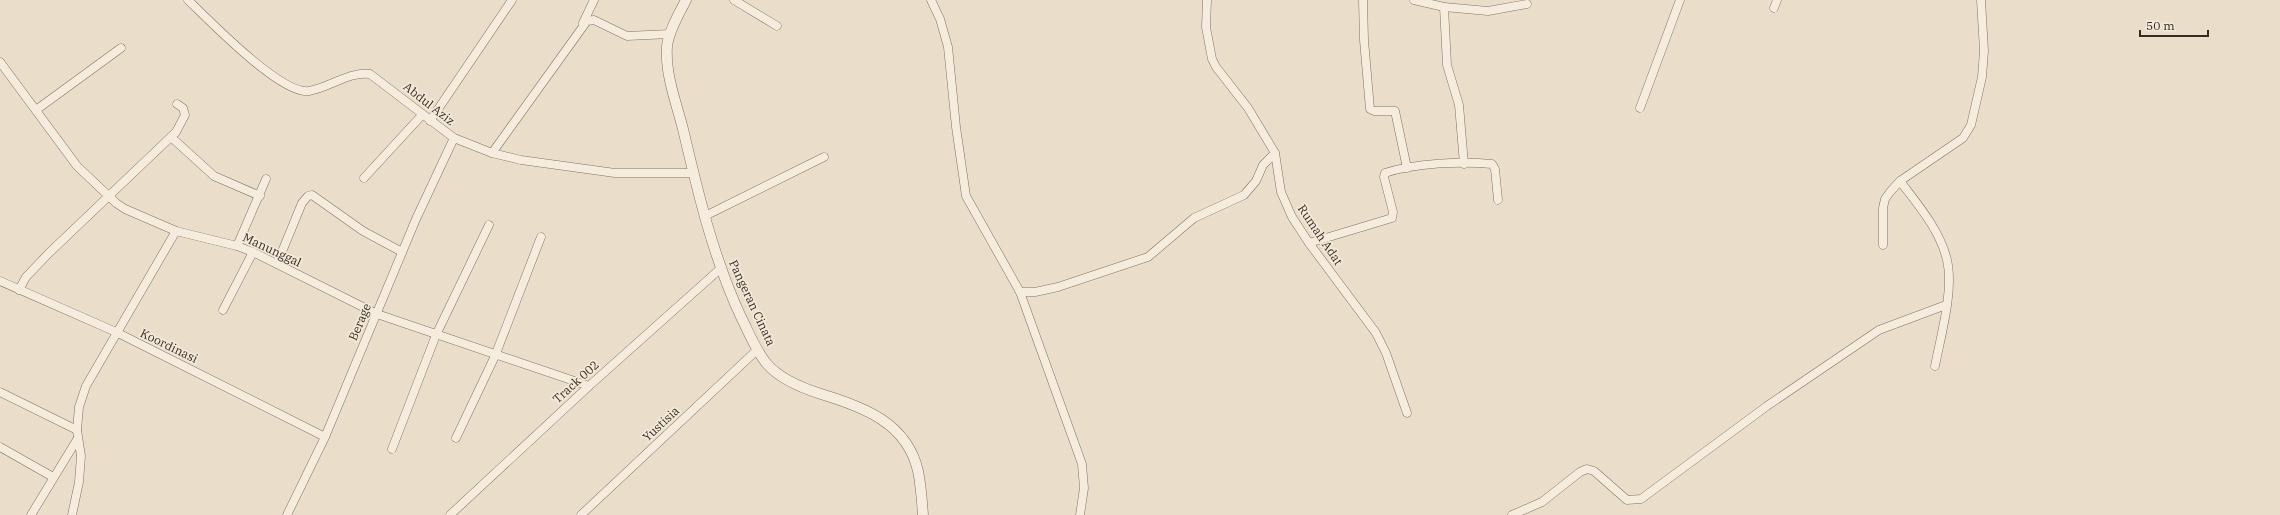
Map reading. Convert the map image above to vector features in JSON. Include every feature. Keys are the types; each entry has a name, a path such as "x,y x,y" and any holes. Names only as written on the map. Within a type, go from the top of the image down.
{"street":[{"name":"Abdul Aziz","path":"188,0 254,61 293,89 300,91 314,90 360,73 370,74 454,138 492,153 521,160 615,173 693,173"},
{"path":"430,121 512,0"},
{"path":"583,25 594,0"},
{"name":"Pangeran Cinata","path":"686,0 670,34 668,69 693,173 720,270 757,350 767,364 778,374 792,383 811,391 854,404 879,417 892,427 904,440 913,454 918,472 923,515"},
{"path":"734,0 777,26"},
{"path":"931,0 940,19 948,47 956,127 966,196 1020,292 1082,464 1084,488 1080,515"},
{"name":"Rumah Adat","path":"1207,0 1206,27 1212,59 1219,72 1248,108 1275,152 1284,200 1309,243 1376,333 1386,352 1407,413"},
{"path":"1364,0 1364,40 1370,109 1374,111 1395,111 1407,168"},
{"path":"1414,0 1444,7 1495,11 1527,4"},
{"path":"1640,108 1680,0"},
{"path":"1774,8 1777,0"},
{"path":"1883,245 1885,199 1900,181 1963,138 1971,124 1982,70 1984,51 1981,0"},
{"path":"1444,7 1447,65 1459,105 1464,164"},
{"path":"492,153 588,20 594,20 627,36 670,34"},
{"path":"36,110 121,48"},
{"name":"Manunggal","path":"0,62 78,166 109,197 125,209 176,231 237,246 253,252 377,314 495,356 589,386"},
{"path":"19,290 26,277 49,253 109,197 181,126 185,114 183,108 177,104"},
{"path":"364,178 422,115"},
{"path":"171,137 214,176 260,196"},
{"name":"Berage","path":"287,515 326,437 416,219 454,138"},
{"path":"1020,292 1035,292 1058,287 1148,257 1194,218 1237,198 1247,191 1258,177 1263,165 1275,152"},
{"path":"705,216 824,157"},
{"path":"1309,243 1392,218 1393,212 1384,177 1386,173 1407,168 1464,164 1488,164 1494,166 1498,200"},
{"path":"237,246 260,196 266,179"},
{"path":"1900,181 1926,215 1947,259 1948,279 1946,305 1935,366"},
{"path":"277,264 302,203 308,196 312,195 364,231 402,252"},
{"path":"392,449 436,335 489,225"},
{"path":"72,515 79,482 81,456 78,434 79,407 86,386 176,231"},
{"path":"456,438 495,356 542,237"},
{"path":"223,310 253,252"},
{"name":"Track 002","path":"450,515 589,386 720,270"},
{"name":"Koordinasi","path":"0,281 116,332 326,437"},
{"path":"1512,515 1542,502 1580,472 1587,469 1594,471 1627,500 1641,499 1767,406 1879,330 1946,305"},
{"name":"Yustisia","path":"581,515 757,350"},
{"path":"0,392 78,434"},
{"path":"31,515 78,434"},
{"path":"0,447 53,477"}]}
